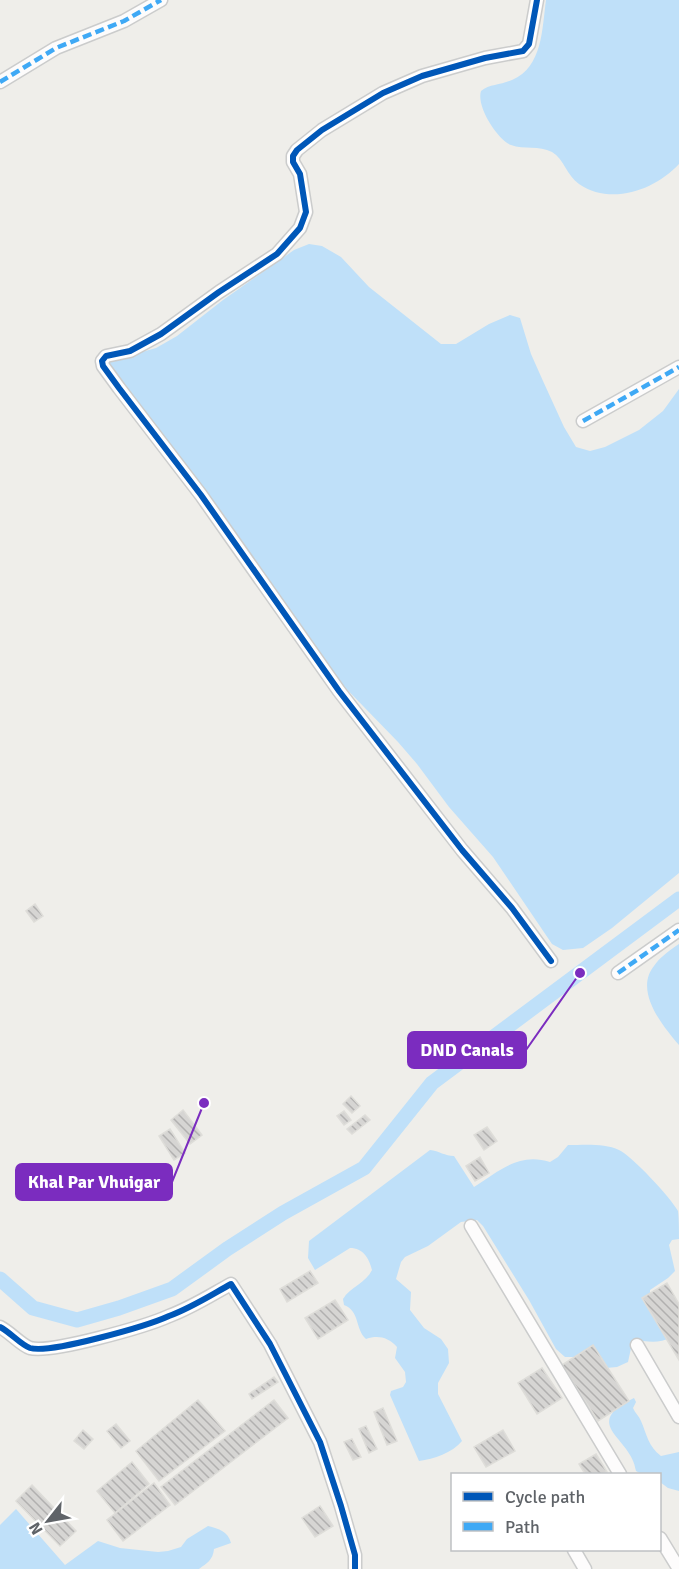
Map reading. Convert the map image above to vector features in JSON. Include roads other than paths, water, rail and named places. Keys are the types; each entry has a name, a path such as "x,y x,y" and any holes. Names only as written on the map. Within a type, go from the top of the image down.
{"street":[{"path":"0,81 56,48 124,21 161,0"},
{"path":"537,0 530,44 523,51 485,58 422,76 383,93 322,130 297,150 293,156 293,162 300,174 306,212 300,228 277,254 161,334 130,351 106,356 102,361 114,381 201,495 339,691 551,961"},
{"path":"583,421 679,367"},
{"path":"618,973 679,930"},
{"path":"471,1226 619,1473"},
{"path":"0,1328 27,1347 38,1350 57,1348 139,1327 171,1316 231,1284 270,1344 320,1442 342,1506 355,1555 355,1569"},
{"path":"637,1345 679,1417"},
{"path":"661,1540 679,1569"},
{"path":"575,1551 585,1569"}],"water":[{"path":"546,0 679,0 679,164 658,181 632,192 605,194 592,191 575,181 560,159 552,152 511,145 505,142 489,121 482,105 481,91 512,80 530,66 542,34"},
{"path":"309,244 322,246 341,257 369,287 441,344 456,344 489,324 510,315 520,318 531,354 564,427 576,447 590,451 605,447 639,430 663,411 679,389 679,873 612,928 583,948 563,950 552,944 493,857 449,807 398,742 329,671 200,484 126,391 107,362 156,348 177,336 294,250"},
{"path":"679,944 679,1045 658,1018 647,986 656,963"},
{"path":"568,1145 601,1145 619,1150 651,1178 678,1211 679,1239 672,1240 669,1245 675,1271 650,1290 650,1299 672,1337 653,1342 633,1339 628,1362 617,1367 606,1368 581,1357 565,1357 556,1349 483,1226 477,1220 461,1222 428,1246 405,1257 401,1262 396,1279 411,1292 410,1310 424,1328 441,1339 448,1349 449,1363 438,1383 438,1394 462,1441 442,1455 419,1461 390,1395 391,1391 403,1387 406,1382 405,1372 395,1358 397,1347 383,1338 366,1339 353,1311 344,1305 343,1299 346,1295 372,1270 365,1254 355,1248 350,1248 315,1270 308,1258 309,1241 430,1150 454,1156 474,1187 501,1169 519,1161 529,1159 550,1162 558,1157"},
{"path":"634,1398 636,1402 633,1408 653,1448 661,1456 679,1452 679,1491 668,1488 661,1483 661,1473 636,1471 633,1459 609,1424 611,1416 618,1407"},
{"path":"16,1509 65,1565 98,1541 120,1548 168,1551 181,1547 187,1539 208,1526 225,1533 231,1543 214,1549 211,1559 199,1569 0,1569 0,1525"}],"waterway":[{"path":"0,1279 33,1308 77,1320 172,1289 227,1249 283,1213 364,1168 432,1083 679,899"}],"place":[{"name":"DND Canals","path":"580,973"},
{"name":"Khal Par Vhuigar","path":"204,1103"}]}
